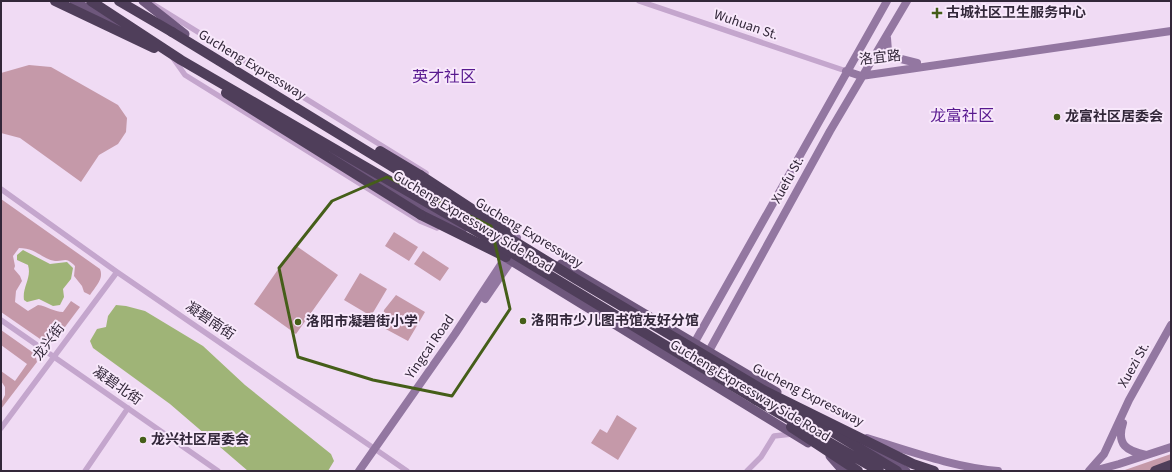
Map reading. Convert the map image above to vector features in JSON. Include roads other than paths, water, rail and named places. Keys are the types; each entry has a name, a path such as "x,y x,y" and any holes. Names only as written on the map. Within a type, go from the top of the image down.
{"highway":[{"path":"55,1 177,59 235,100 421,215 509,259"},
{"name":"Gucheng Expressway","path":"92,1 177,59 471,228 756,400 810,441 857,471"},
{"name":"Gucheng Expressway","path":"119,1 576,279 763,390 913,464 934,471"},
{"path":"130,1 172,32 242,69 420,175 513,235"},
{"path":"763,390 897,471"},
{"path":"756,400 879,471"},
{"path":"1155,471 1171,465"}],"main road":[{"name":"Gucheng Expressway Side Road","path":"74,1 177,59 509,259 792,434 857,471"},
{"name":"Gucheng Expressway Side Road","path":"143,1 176,29 513,235 906,471"},
{"name":"Xuefu St.","path":"682,366 846,71 887,1"},
{"name":"Xuefu St.","path":"696,375 863,73 892,28 907,1"},
{"name":"洛宜路","path":"863,73 917,62 1171,26"},
{"path":"892,28 887,39 888,51 901,59 917,62"},
{"name":"洛宜路","path":"846,71 863,73 1171,31"},
{"name":"Yingcai Road","path":"359,471 509,259 513,235"},
{"name":"Xuezi St.","path":"1123,419 1129,400 1171,326"},
{"name":"Xuezi St.","path":"1123,419 1131,401 1171,330"},
{"path":"1123,419 1121,440 1125,448 1132,452 1146,455"},
{"path":"1089,471 1104,454 1123,419"},
{"path":"840,430 941,461 978,469 998,471"},
{"path":"1093,471 1170,448"},
{"name":"Yingcai Road","path":"364,471 376,449"},
{"path":"830,456 843,471"}],"street":[{"path":"149,1 423,171 513,235"},
{"name":"Wuhuan St.","path":"639,1 846,71"},
{"path":"177,59 185,75 420,221 509,259"},
{"name":"凝碧南街","path":"1,189 117,272 407,471"},
{"name":"龙兴街","path":"1,428 117,272"},
{"name":"凝碧北街","path":"1,320 218,471"},
{"path":"85,471 128,408"},
{"path":"748,471 761,457 774,436 792,434"}],"place":[{"name":"古城社区卫生服务中心","path":"937,13"},
{"name":"龙富社区居委会","path":"1057,117"},
{"name":"洛阳市少儿图书馆友好分馆","path":"523,321"},
{"name":"洛阳市凝碧街小学","path":"298,322"},
{"name":"龙兴社区居委会","path":"143,440"}],"district":[{"name":"英才社区","path":"444,77"},
{"name":"龙富社区","path":"962,116"}]}
